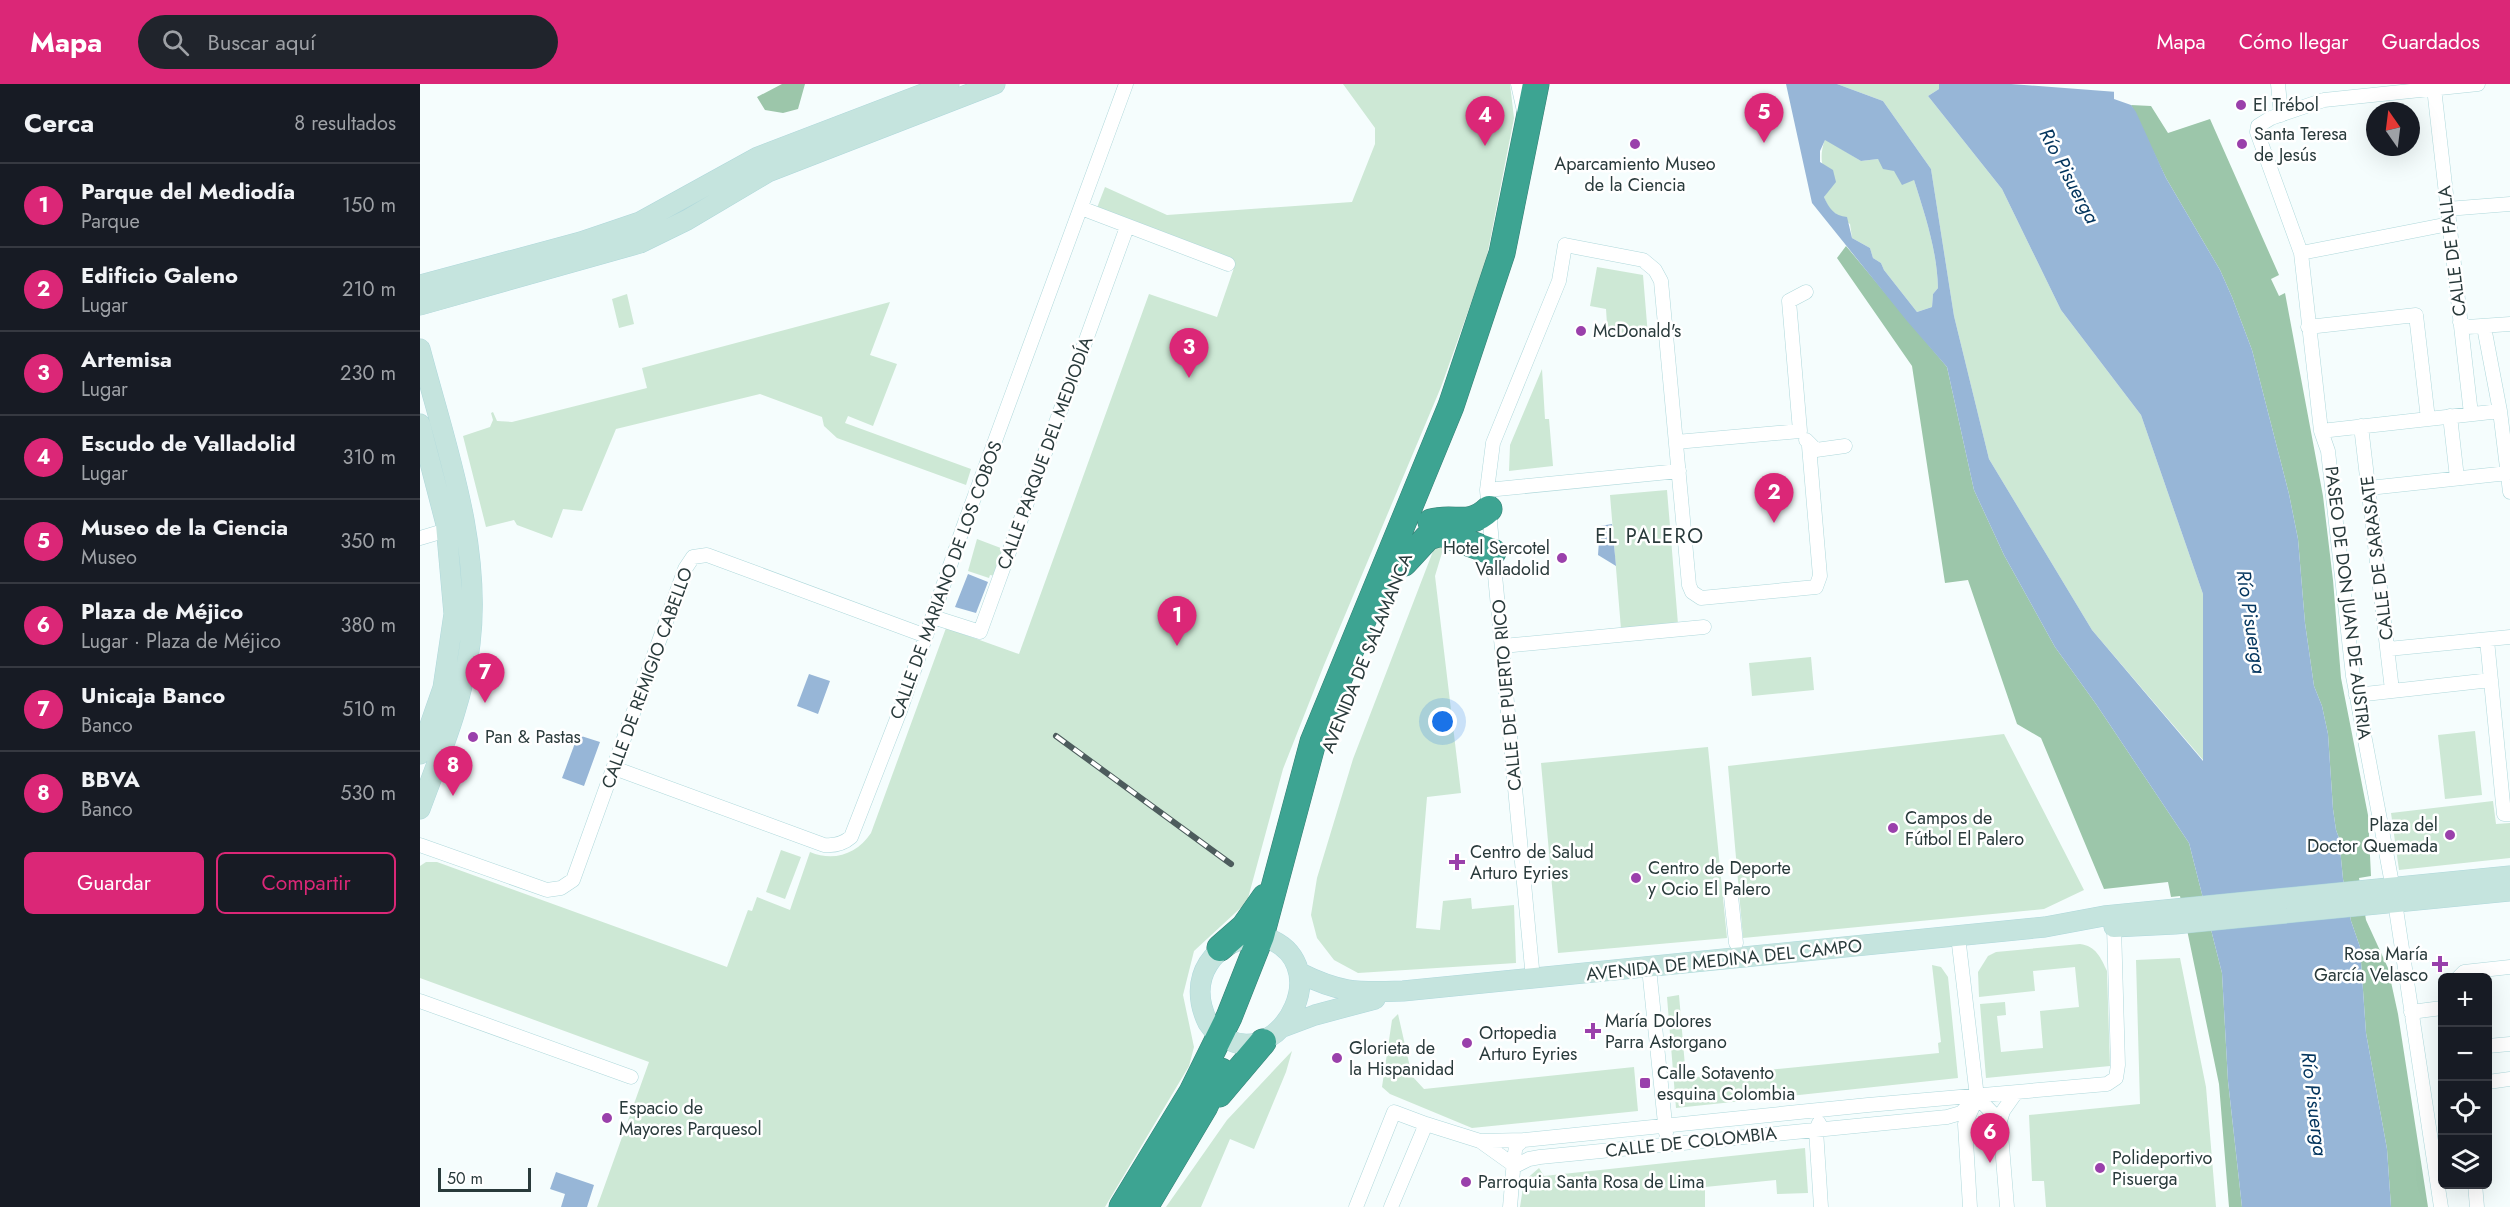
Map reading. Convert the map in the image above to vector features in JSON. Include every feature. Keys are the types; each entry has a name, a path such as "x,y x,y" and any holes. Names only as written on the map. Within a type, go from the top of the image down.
{"highway":[{"name":"AVENIDA DE SALAMANCA","path":"1268,938 1275,882 1313,742 1408,529 1474,342 1502,253 1536,84"},
{"name":"AVENIDA DE SALAMANCA","path":"1145,1207 1205,1106 1268,938 1354,675 1404,563 1408,529 1432,496 1483,367 1519,248 1552,84"},
{"path":"1432,496 1444,518"},
{"path":"1408,529 1444,518 1465,522 1480,517 1488,499"},
{"path":"1404,563 1428,537 1442,533 1493,552"},
{"path":"1220,948 1245,927 1275,882"},
{"path":"1205,1106 1217,1096 1273,1034"},
{"name":"AVENIDA DE SALAMANCA","path":"1122,1207 1192,1092 1228,1040"}],"street":[{"path":"420,285 581,242 640,222 758,157 949,84"},
{"path":"420,305 640,243 687,220 768,172 995,84"},
{"name":"CALLE DE MARIANO DE LOS COBOS","path":"614,768 824,845 834,846 851,837 1126,84"},
{"name":"AVENIDA DE SALAMANCA","path":"1518,84 1529,122"},
{"path":"2278,84 2276,117 2324,100 2414,87 2468,85"},
{"name":"CALLE DE FALLA","path":"2434,88 2471,414"},
{"name":"PASEO DE DON JUAN DE AUSTRIA","path":"2276,117 2258,126 2258,138 2301,253 2321,431 2328,451 2356,695 2394,895 2441,1207"},
{"path":"2447,209 2510,204"},
{"path":"1081,208 1228,264"},
{"path":"2301,253 2449,224"},
{"name":"CALLE PARQUE DEL MEDIODÍA","path":"933,617 980,632 1127,227"},
{"name":"CALLE DE PUERTO RICO","path":"1533,979 1488,499 1493,443 1559,281 1565,245 1643,260 1651,265 1659,275 1676,442"},
{"path":"1800,431 1676,442 1689,585 1692,592 1701,598 1816,587 1820,576 1809,446 1800,431 1789,301 1806,292"},
{"path":"2308,327 2416,315 2428,419"},
{"path":"2460,322 2467,327 2510,324"},
{"name":"CALLE DE FALLA","path":"2484,327 2500,411 2507,433 2510,492"},
{"path":"420,349 461,504 469,552 472,606 470,643 458,704 420,809"},
{"path":"2321,431 2500,411"},
{"path":"2450,416 2457,478"},
{"path":"420,424 447,530 454,614 443,688 420,754"},
{"name":"CALLE DE SARASATE","path":"2361,426 2392,690"},
{"path":"1809,446 1816,450 1845,446"},
{"path":"1488,499 1679,471"},
{"path":"2369,488 2508,473"},
{"path":"420,538 447,530"},
{"name":"CALLE DE REMIGIO CABELLO","path":"420,845 547,890 561,888 573,880 685,569 693,557 707,555 926,636"},
{"path":"1503,646 1704,627"},
{"path":"2388,649 2510,637"},
{"path":"2487,640 2506,790 2504,814 2510,814"},
{"path":"2356,695 2491,680"},
{"path":"2174,916 2370,898 2510,876"},
{"path":"2394,895 2510,891"},
{"path":"1731,896 1736,943"},
{"name":"AVENIDA DE MEDINA DEL CAMPO","path":"1300,973 1329,987 1349,992 1402,991 2045,927 2104,916 2174,916"},
{"name":"AVENIDA DE MEDINA DEL CAMPO","path":"2045,927 2114,927 2174,916"},
{"name":"CALLE DE COLOMBIA","path":"1356,1207 1394,1112 1480,1141 1524,1140 2102,1085 2116,1078 2118,1065 2114,927"},
{"path":"1958,936 1977,1097 1965,1125 1970,1207"},
{"path":"1228,1040 1211,1028 1203,1011 1201,993 1204,972 1220,948 1235,940 1268,938 1289,950 1296,960 1300,973 1293,1010 1273,1034"},
{"path":"2463,973 2510,967"},
{"path":"1649,968 1667,1144"},
{"name":"AVENIDA DE MEDINA DEL CAMPO","path":"1228,1040 1273,1034 1321,1013 1402,991"},
{"path":"420,1001 631,1077"},
{"path":"2411,1012 2438,1009"},
{"path":"2492,1046 2510,1044"},
{"path":"2492,1081 2510,1079"},
{"path":"2007,1207 2000,1121 2003,1111 2015,1094"},
{"path":"1977,1097 2000,1121"},
{"name":"CALLE DE COLOMBIA","path":"1480,1141 1515,1167 1529,1159 1540,1157 1956,1115 1977,1097"},
{"path":"1821,1207 1816,1130 1819,1122 1827,1116 1851,1113 1865,1106 1869,1125"},
{"path":"1391,1207 1426,1124"},
{"path":"1509,1207 1516,1146 1524,1140"},
{"path":"2475,1189 2477,1207"}],"green space":[{"path":"782,84 805,84 798,109 783,113 765,110 757,97"},
{"path":"1343,84 1510,84 1514,118 1486,261 1441,387 1324,665 1283,769 1247,902 1194,951 1183,995 1194,1047 1189,1066 1105,1207 597,1207 649,1062 420,978 420,866 426,862 437,862 727,967 748,910 752,911 757,897 790,910 810,852 828,856 844,854 859,846 871,833 946,628 1019,654 1149,294 1217,317 1235,265 1095,213 1105,187 1167,215 1352,202 1375,144 1375,128"},
{"path":"1837,84 1939,84 1939,89 1928,96 2002,189 2061,310 2141,415 2203,594 2204,761 2092,630 1989,459 1954,316 1931,169 1883,101"},
{"path":"2131,105 2151,106 2168,133 2210,119 2279,275 2271,279 2279,296 2285,293 2323,496 2341,678 2368,815 2371,876 2359,878 2366,920 2388,968 2398,1014 2428,1207 2391,1207 2387,1149 2366,1033 2360,947 2351,921 2343,879 2339,838 2333,809 2328,734 2322,706 2314,686 2305,623 2298,539 2289,494 2252,350 2220,270 2166,178"},
{"path":"1825,139 1861,161 1878,159 1894,171 1914,180 1930,233 1937,274 1938,288 1933,294 1932,307 1917,312 1881,263 1873,258 1870,248 1852,238 1850,224 1829,209 1824,197 1830,187 1823,169"},
{"path":"1846,246 1947,367 1974,490 2004,555 2055,647 2189,843 2222,973 2228,1081 2242,1207 2229,1207 2219,1084 2180,896 2171,897 2168,882 2104,889 2041,738 2017,724 1968,580 1945,583 1912,366 1837,258"},
{"path":"1597,267 1643,275 1648,336 1608,339 1606,309 1590,306"},
{"path":"627,294 634,324 619,328 612,299"},
{"path":"890,302 870,355 897,364 873,426 848,416 845,423 971,469 966,485 837,438 824,426 822,417 760,394 616,429 582,511 563,509 552,538 517,525 514,520 486,527 463,436 490,427 493,420 491,413 493,412 497,421 512,422 647,388 642,368"},
{"path":"1542,369 1545,419 1549,419 1553,466 1509,471 1510,445"},
{"path":"1667,490 1678,624 1621,629 1610,495"},
{"path":"977,539 1006,550 996,576 990,575 989,578 968,571"},
{"path":"1435,546 1444,546 1435,576 1461,793 1427,797 1416,928 1440,930 1443,901 1471,898 1472,909 1514,905 1516,963 1358,973 1334,960 1317,938 1311,915 1317,878 1353,759"},
{"path":"1811,657 1814,690 1752,696 1749,663"},
{"path":"2475,731 2482,795 2445,799 2438,735"},
{"name":"Campos de Fútbol El Palero","path":"2004,734 2084,890 2044,909 1743,938 1728,766"},
{"name":"Centro de Deporte y Ocio El Palero","path":"1708,747 1727,938 1558,953 1541,763"},
{"name":"Plaza del Doctor Quemada","path":"2493,801 2496,824 2510,823 2510,858 2399,870 2391,813"},
{"path":"781,850 801,857 785,899 766,892"},
{"path":"2080,944 2094,950 2107,971 2110,1066 1986,1078 1980,1004 2005,1002 2006,1015 1997,1016 2001,1052 2043,1048 2040,1011 2079,1007 2075,967 2033,971 2035,991 1979,997 1978,972 1988,956 1996,952"},
{"path":"2180,958 2206,1087 2216,1207 2046,1207 2044,1181 2032,1181 2029,1115 2140,1104 2136,960"},
{"path":"1932,965 1941,967 1948,977 1958,1078 1676,1108 1667,997 1679,995 1686,1078 1939,1053 1938,1043 1941,1042"},
{"path":"1398,1014 1412,1076 1424,1089 1634,1067 1638,1111 1472,1128 1390,1094 1382,1087 1392,1020"},
{"path":"1292,1051 1286,1072 1254,1149 1230,1139 1201,1207 1166,1207 1227,1120"},
{"path":"1805,1148 1808,1193 1777,1194 1776,1180 1705,1187 1705,1207 1520,1207 1524,1181 1539,1168 1544,1176"}],"water":[{"name":"Río Pisuerga","path":"1786,84 1837,84 1883,101 1931,169 1954,316 1989,459 2092,630 2203,761 2203,594 2141,415 2061,310 2002,189 1928,96 1939,89 1939,84 2114,84 2114,99 2131,105 2136,112 2166,178 2220,270 2232,297 2252,350 2289,494 2298,539 2305,623 2314,686 2322,706 2328,734 2333,809 2339,838 2343,879 2351,921 2360,947 2366,1033 2387,1149 2391,1207 2242,1207 2228,1081 2222,973 2189,843 2055,647 2004,555 1974,490 1947,367 1812,203","holes":["1825,140 1861,161 1878,159 1883,169 1894,171 1902,185 1914,180 1930,233 1937,274 1938,288 1933,294 1932,307 1917,312 1881,263 1873,258 1870,248 1852,238 1847,217 1835,213 1824,197 1836,182 1833,170 1820,162 1820,151"]},
{"path":"1612,524 1616,566 1598,555 1600,526"},
{"path":"968,574 988,582 976,613 955,607"},
{"path":"809,674 830,681 818,714 797,706"},
{"path":"578,735 600,742 584,786 562,778"},
{"path":"556,1172 594,1185 587,1207 561,1207 565,1194 550,1189"}],"pier":[{"path":"2011,84 2117,84 2117,92"}],"railway":[{"path":"1056,736 1231,864"}],"place":[{"name":"El Trébol","path":"2241,105"},
{"name":"Museo de la Ciencia","path":"1764,143"},
{"name":"Aparcamiento Museo de la Ciencia","path":"1635,144"},
{"name":"Santa Teresa de Jesús","path":"2242,144"},
{"name":"Escudo de Valladolid","path":"1485,146"},
{"name":"McDonald's","path":"1581,331"},
{"name":"Artemisa","path":"1189,378"},
{"name":"Edificio Galeno","path":"1774,523"},
{"name":"Hotel Sercotel Valladolid","path":"1562,558"},
{"name":"Parque del Mediodía","path":"1177,646"},
{"name":"Unicaja Banco","path":"485,703"},
{"name":"Pan & Pastas","path":"473,737"},
{"name":"BBVA","path":"453,796"},
{"name":"Campos de Fútbol El Palero","path":"1893,828"},
{"name":"Plaza del Doctor Quemada","path":"2450,835"},
{"name":"Centro de Salud Arturo Eyries","path":"1457,862"},
{"name":"Centro de Deporte y Ocio El Palero","path":"1636,878"},
{"name":"Rosa María García Velasco","path":"2440,964"},
{"name":"María Dolores Parra Astorgano","path":"1593,1031"},
{"name":"Ortopedia Arturo Eyries","path":"1467,1043"},
{"name":"Glorieta de la Hispanidad","path":"1337,1058"},
{"name":"Calle Sotavento esquina Colombia","path":"1645,1083"},
{"name":"Espacio de Mayores Parquesol","path":"607,1118"},
{"name":"Plaza de Méjico","path":"1990,1163"},
{"name":"Polideportivo Pisuerga","path":"2100,1168"},
{"name":"Parroquia Santa Rosa de Lima","path":"1466,1182"}],"district":[{"name":"EL PALERO","path":"1650,536"}]}
